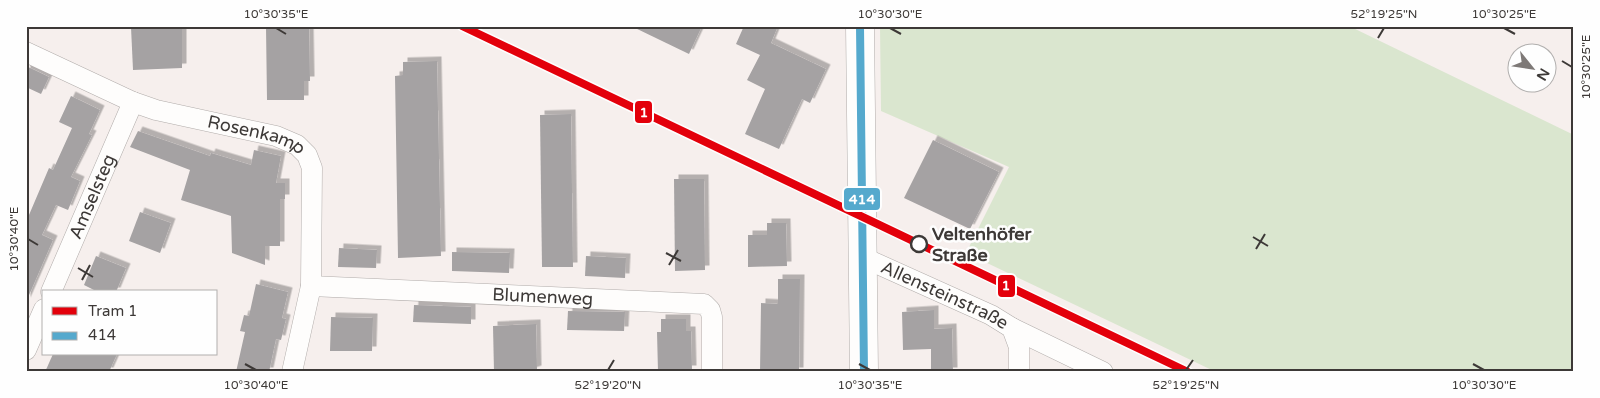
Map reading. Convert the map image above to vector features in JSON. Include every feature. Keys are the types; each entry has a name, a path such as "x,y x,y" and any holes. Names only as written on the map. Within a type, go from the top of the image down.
{"street":[{"path":"857,27 864,372"},
{"name":"Rosenkamp","path":"26,52 133,102 156,110 276,136 297,145 307,155 312,168 311,286 292,372"},
{"name":"Amselsteg","path":"52,290 133,102"},
{"name":"Allensteinstraße","path":"862,257 991,315 1012,328 1019,346 1018,372"},
{"name":"Blumenweg","path":"311,286 704,304 710,310 712,317 712,372"},
{"path":"26,350 42,314"},
{"path":"1012,328 1103,372"}],"green space":[{"path":"880,26 1349,26 1574,135 1574,372 1216,372 966,253 1009,167 881,111"}],"building":[{"path":"182,26 182,68 133,70 131,27"},
{"path":"309,26 310,81 304,81 304,100 267,100 266,27"},
{"path":"631,26 702,26 689,54"},
{"path":"744,26 778,26 771,43 826,69 810,103 802,99 779,149 745,134 765,89 747,80 760,55 736,44"},
{"path":"437,61 441,256 398,258 395,76 403,75 403,62"},
{"path":"26,66 49,77 41,94 26,87"},
{"path":"71,96 100,110 89,134 92,135 71,177 80,181 68,210 56,205 42,235 53,240 26,302 26,222 49,168 53,170 72,128 59,122"},
{"path":"571,114 573,267 542,267 540,115"},
{"path":"138,131 210,156 211,153 251,165 254,150 281,156 276,183 285,183 285,199 280,199 280,246 265,246 265,265 232,253 231,216 181,200 190,170 130,147"},
{"path":"933,140 999,172 970,229 904,198"},
{"path":"674,179 704,179 705,270 675,271"},
{"path":"140,212 171,223 160,253 129,241"},
{"path":"767,223 786,223 787,266 748,267 748,235 767,235"},
{"path":"339,248 377,250 376,268 338,267"},
{"path":"452,252 510,253 509,273 452,271"},
{"path":"96,256 126,268 117,290 94,290 84,285"},
{"path":"586,256 626,258 625,278 585,276"},
{"path":"778,279 800,279 799,372 760,372 761,303 778,304"},
{"path":"256,284 288,292 282,318 286,319 281,340 276,339 269,372 236,372 245,332 240,331 244,315 249,316"},
{"path":"414,305 471,307 471,324 413,322"},
{"path":"934,310 934,329 952,328 953,372 931,372 931,349 903,350 902,312"},
{"path":"568,311 625,312 624,331 567,330"},
{"path":"331,317 373,318 372,351 330,351"},
{"path":"661,319 686,319 686,331 691,331 692,370 685,370 685,372 658,372 657,332 661,332"},
{"path":"536,324 537,370 531,372 494,372 493,326"},
{"path":"52,356 116,356 109,372 45,372"}],"tram line":[{"name":"1","path":"462,26 1188,372"}],"transit line":[{"name":"414","path":"860,26 864,372"}],"place":[{"name":"Veltenhöfer Straße","path":"919,244"}]}
